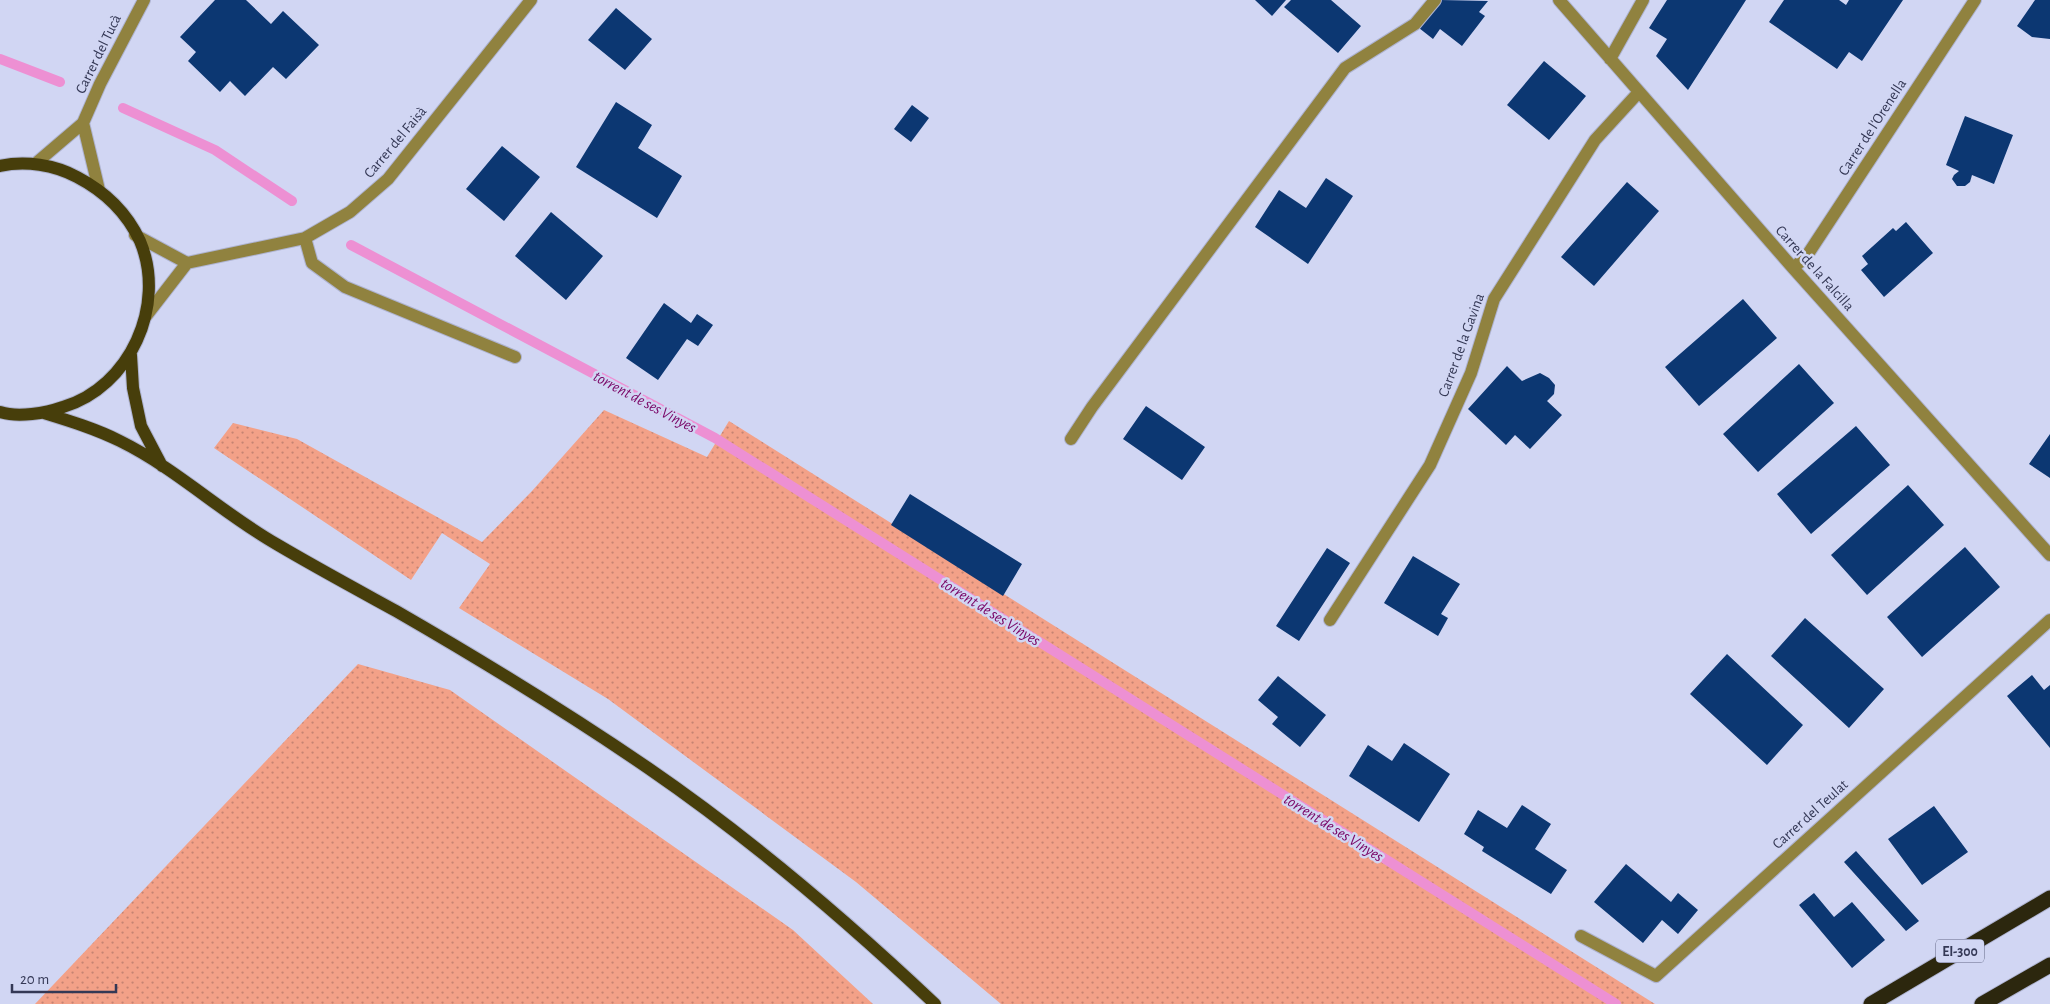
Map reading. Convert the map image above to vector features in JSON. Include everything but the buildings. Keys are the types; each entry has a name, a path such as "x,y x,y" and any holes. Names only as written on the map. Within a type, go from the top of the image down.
{"highway":[{"name":"EI-300","path":"1870,1004 2050,898"},
{"path":"1982,1004 2050,965"}],"main road":[{"path":"0,166 35,164 64,170 99,190 121,210 139,240 148,272 146,316 131,355 108,382 78,403 44,413 5,414 0,412"},
{"path":"131,355 133,388 141,426 162,466"},
{"path":"44,413 85,426 121,441 162,466 275,544 397,612 514,681 648,768 783,869 935,1004"}],"street":[{"name":"Carrer del Tucà","path":"35,164 83,123 100,84 144,0"},
{"name":"Carrer del Faisà","path":"187,263 305,238 350,212 388,179 532,0"},
{"path":"1071,439 1092,407 1345,68 1415,24 1435,0"},
{"name":"Carrer de la Falcilla","path":"1559,0 1793,268 2050,555"},
{"path":"1610,59 1643,0"},
{"name":"Carrer de l'Orenella","path":"1793,268 1806,257 1974,0"},
{"name":"Carrer de la Gavina","path":"1330,620 1430,465 1471,373 1494,299 1595,140 1638,92"},
{"path":"83,123 99,190"},
{"path":"136,235 187,263 146,316"},
{"path":"305,238 312,263 345,287 515,357"},
{"name":"Carrer del Teulat","path":"1580,936 1656,976 2050,620"}],"shaded area":[{"path":"604,410 707,457 729,421 1655,1004 1001,1004 856,882 608,699 459,608 490,564 442,533 411,580 214,448 233,423 297,439 482,542 532,491"},
{"path":"358,664 450,690 793,930 873,1004 35,1004"}],"waterway":[{"name":"torrent de ses Vinyes","path":"0,59 60,82"},
{"name":"torrent de ses Vinyes","path":"123,108 215,150 292,201"},
{"name":"torrent de ses Vinyes","path":"351,245 715,438 1616,1004"}]}
